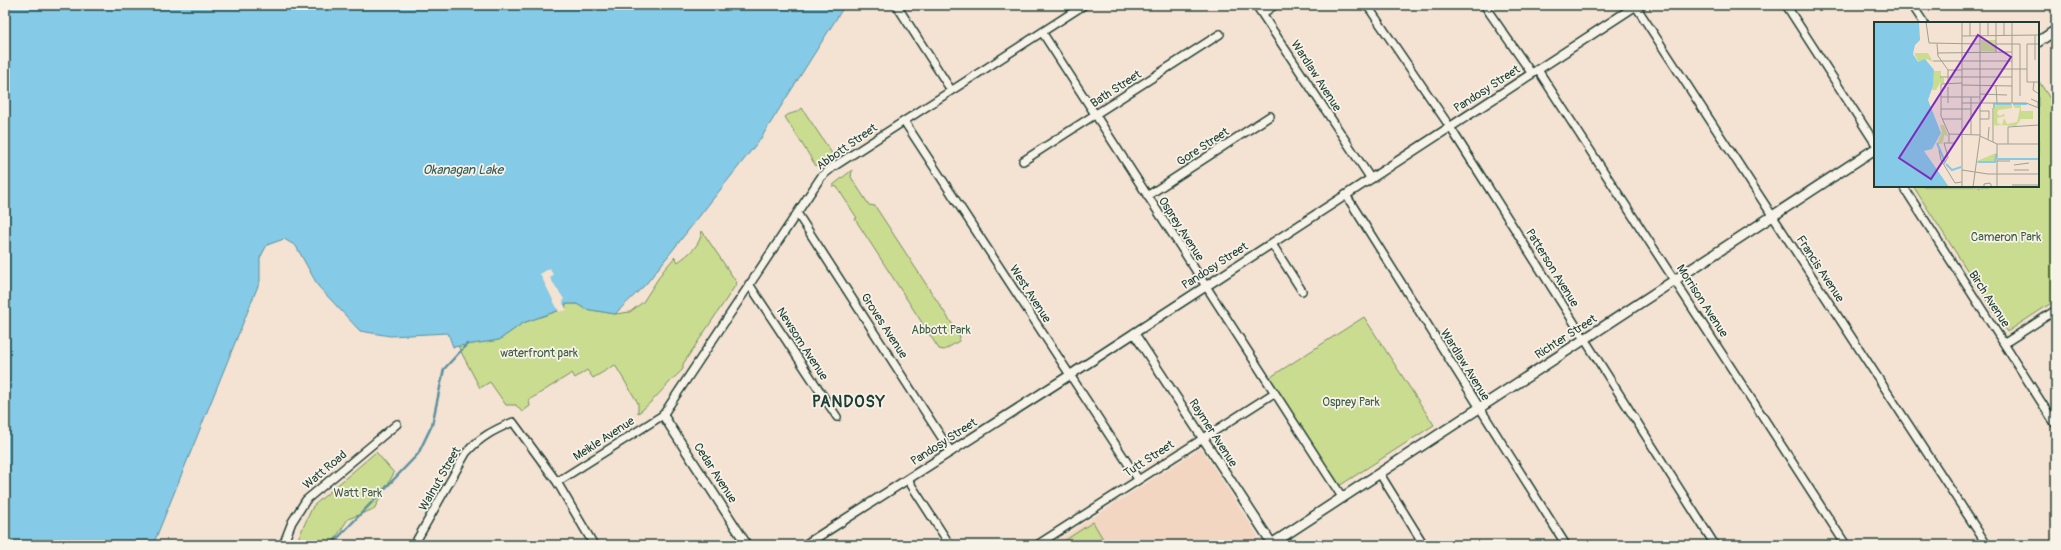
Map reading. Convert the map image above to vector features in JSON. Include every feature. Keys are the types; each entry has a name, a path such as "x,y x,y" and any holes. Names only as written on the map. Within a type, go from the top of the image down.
{"main road":[{"path":"2039,41 2056,30"},
{"name":"Richter Street","path":"1272,545 1342,497 1380,474 1874,150"}],"street":[{"name":"Abbott Street","path":"663,415 821,177 833,167 1084,5"},
{"name":"Wardlaw Avenue","path":"1256,5 1371,179"},
{"path":"1262,14 1275,5"},
{"name":"Patterson Avenue","path":"1367,5 1450,128 1716,545"},
{"name":"Morrison Avenue","path":"1484,5 1535,72 1675,280 1846,545"},
{"name":"Pandosy Street","path":"805,545 1272,244 1636,5"},
{"name":"Francis Avenue","path":"1636,5 1987,545"},
{"path":"1786,5 1874,141"},
{"path":"1912,5 1923,22"},
{"path":"897,6 951,90"},
{"name":"Osprey Avenue","path":"1042,32 1205,287 1342,497"},
{"name":"Bath Street","path":"1023,161 1220,34"},
{"name":"Gore Street","path":"1147,196 1270,116"},
{"name":"West Avenue","path":"904,121 1138,479"},
{"name":"Birch Avenue","path":"1904,187 2005,343 2056,425"},
{"name":"Wardlaw Avenue","path":"1346,195 1479,409 1566,545"},
{"name":"Groves Avenue","path":"797,213 951,452"},
{"path":"1272,244 1302,291"},
{"name":"Newsom Avenue","path":"749,284 837,417"},
{"path":"2005,343 2056,310"},
{"name":"Raymer Avenue","path":"1134,333 1272,545"},
{"name":"Tutt Street","path":"1037,545 1274,393"},
{"name":"Meikle Avenue","path":"557,482 663,415"},
{"name":"Cedar Avenue","path":"663,415 747,545"},
{"name":"Walnut Street","path":"414,545 466,453 477,441 489,432 513,422 557,482"},
{"name":"Watt Road","path":"282,545 292,522 306,500 397,424"},
{"path":"1380,474 1424,545"},
{"path":"908,480 950,545"},
{"path":"557,482 594,545"}],"shaded area":[{"path":"1201,448 1258,536 1244,545 1051,545"}],"green space":[{"name":"Cameron Park","path":"2039,82 2056,108 2056,300 2007,332 1914,187 2039,187"},
{"path":"802,108 833,155 816,166 785,117"},
{"name":"Abbott Park","path":"852,170 851,177 869,205 875,206 960,336 959,341 944,350 939,349 855,219 857,218 837,187 832,186"},
{"name":"waterfront park","path":"702,231 737,283 683,364 683,369 641,411 638,413 638,403 615,365 593,378 587,370 575,378 572,373 529,400 530,406 522,412 516,405 506,405 490,382 480,388 458,346 499,340 523,323 566,308 564,304 577,304 585,309 615,314 630,312 643,302 663,271 675,257 678,262 694,249 699,241"},
{"name":"Osprey Park","path":"1364,317 1434,425 1339,486 1269,378"},
{"name":"Watt Park","path":"376,452 394,473 374,509 348,519 331,545 295,545 313,506"},
{"path":"1093,522 1106,544 1066,545 1064,541"}],"water":[{"name":"Okanagan Lake","path":"5,5 845,5 761,138 646,284 615,314 585,309 577,304 565,304 566,308 523,323 499,340 453,347 448,333 390,336 360,331 318,286 296,246 284,239 267,245 260,258 260,281 153,545 5,545"}],"pier":[{"path":"550,268 553,275 550,278 564,299 563,303 567,310 559,312 540,274"}],"waterway":[{"path":"331,545 418,454 432,425 444,369 467,344"}],"district":[{"name":"PANDOSY","path":"849,402"}]}
